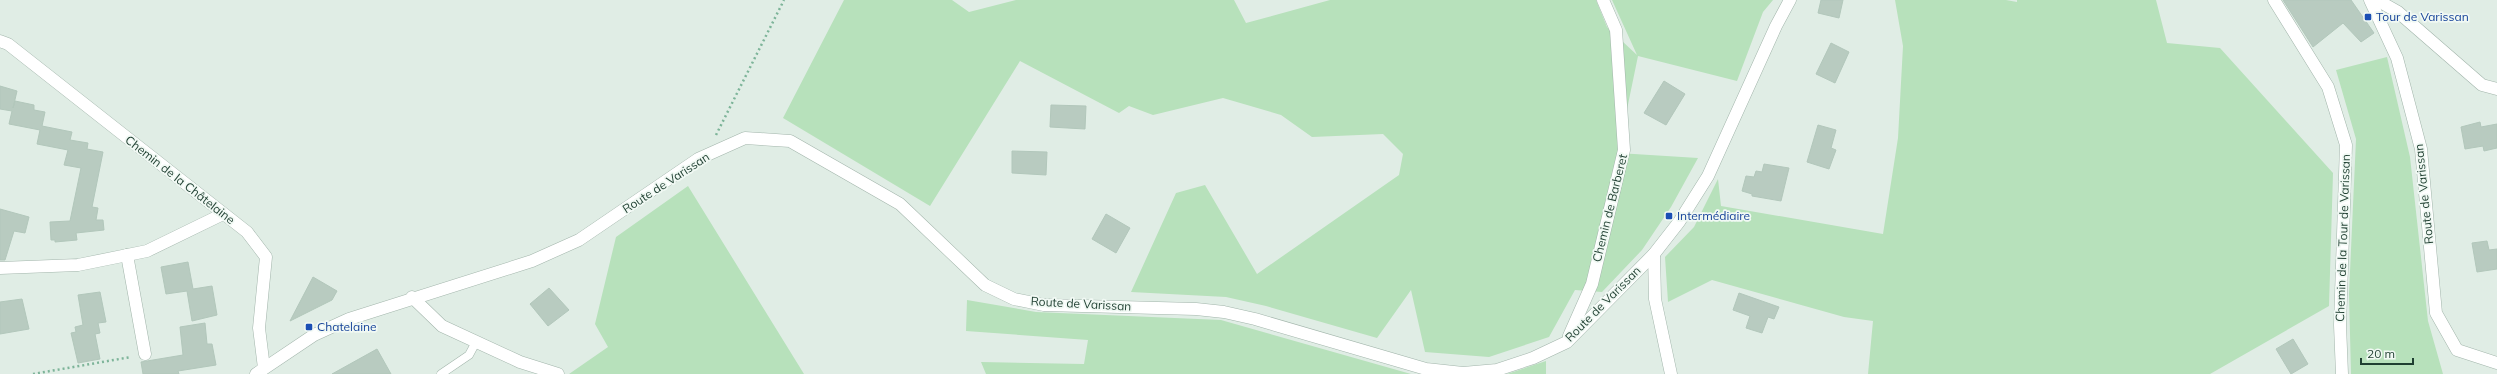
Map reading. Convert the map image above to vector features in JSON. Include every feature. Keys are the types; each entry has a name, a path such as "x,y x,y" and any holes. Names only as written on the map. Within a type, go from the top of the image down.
{"street":[{"name":"Chemin de Barberet","path":"1566,342 1592,284 1624,150 1616,30 1603,0"},
{"name":"Route de Varissan","path":"260,371 314,335 348,319 412,297 532,261 579,240 706,156 745,138 790,141 900,204 985,285 1014,299 1044,305 1196,309 1224,312 1255,319 1426,369 1463,373 1497,370 1532,358 1566,342 1654,254 1679,222 1708,176 1776,26 1790,0"},
{"name":"Chemin de la Tour de Varissan","path":"2274,0 2328,87 2346,145 2340,325 2342,374"},
{"name":"Route de Varissan","path":"2370,0 2397,58 2421,149 2436,313 2457,350 2497,363"},
{"path":"2377,0 2398,12 2482,85 2497,89"},
{"name":"Chemin de la Châtelaine","path":"0,41 8,44 247,232 266,257 258,328 260,371"},
{"path":"0,268 78,265 147,251 223,214"},
{"path":"1654,254 1655,299 1671,374"},
{"path":"127,255 145,354"},
{"path":"412,297 442,326 520,362 558,374"}],"lane":[{"path":"441,374 470,355 476,342"}],"path":[{"path":"706,156 784,0"},
{"path":"33,374 145,354"}],"green space":[{"path":"844,0 952,0 969,12 1016,0 1234,0 1246,23 1330,0 1596,0 1607,27 1637,55 1612,0 1773,0 1763,12 1737,81 1638,56 1618,153 1698,158 1671,207 1642,250 1602,292 1575,290 1549,337 1489,357 1425,352 1411,290 1377,338 1266,306 1226,297 1131,292 1176,193 1205,185 1257,274 1399,175 1403,154 1383,134 1312,137 1281,115 1223,98 1153,115 1129,106 1119,113 1020,61 930,206 783,118"},
{"path":"1895,0 2006,0 2017,2 2017,0 2156,0 2167,43 2220,48 2333,173 2329,306 2210,374 1868,374 1873,321 1844,317 1712,280 1668,302 1665,257 1694,227 1718,179 1721,206 1883,234 1898,138 1903,46"},
{"path":"2387,57 2410,157 2428,321 2443,374 2351,374 2349,294 2356,139 2336,70"},
{"path":"688,186 804,374 569,374 608,347 595,324 616,237"},
{"path":"967,300 1036,312 1221,320 1411,374 986,374 981,362 1084,364 1088,340 966,331"},
{"path":"1546,361 1546,374 1507,374"}],"building":[{"path":"1821,0 1843,0 1839,18 1818,13"},
{"path":"2283,0 2351,0 2374,33 2361,42 2343,23 2313,47"},
{"path":"1831,43 1849,52 1835,83 1816,74"},
{"path":"1664,81 1685,94 1666,125 1644,113"},
{"path":"0,86 17,91 13,108 15,101 34,105 34,110 45,112 42,126 72,132 70,140 88,143 87,149 103,152 92,207 98,208 96,220 103,220 104,230 76,233 77,240 55,242 55,240 51,240 50,222 70,221 81,168 64,165 68,150 37,144 40,130 9,124 12,111 0,109"},
{"path":"1051,105 1086,106 1085,129 1050,127"},
{"path":"2480,122 2481,127 2497,124 2497,148 2484,151 2483,146 2465,149 2461,127"},
{"path":"1818,125 1836,130 1831,148 1836,150 1829,169 1807,162"},
{"path":"1012,151 1047,152 1046,175 1012,173"},
{"path":"1764,164 1789,168 1781,201 1752,196 1752,194 1742,191 1746,176 1754,177 1756,171 1762,172"},
{"path":"0,209 29,217 25,233 14,231 5,260 0,260"},
{"path":"1106,214 1130,228 1116,253 1092,239"},
{"path":"2487,241 2489,250 2497,249 2497,269 2477,272 2472,243"},
{"path":"188,262 193,289 212,286 217,315 192,321 187,291 166,294 161,267"},
{"path":"313,277 337,291 332,300 290,321"},
{"path":"549,288 569,310 548,326 530,304"},
{"path":"100,292 106,322 98,323 100,333 95,334 100,359 78,363 71,333 76,332 75,327 83,325 78,295"},
{"path":"1739,293 1779,307 1774,319 1768,317 1762,333 1746,328 1750,316 1733,310"},
{"path":"22,299 29,329 0,334 0,302"},
{"path":"205,323 207,344 212,344 216,365 178,371 179,374 143,374 141,362 183,355 180,327"},
{"path":"2293,339 2308,364 2291,374 2276,349"},
{"path":"377,349 391,374 332,374"}],"place":[{"name":"Tour de Varissan","path":"2368,17"},
{"name":"Intermédiaire","path":"1669,216"},
{"name":"Chatelaine","path":"309,327"}]}
